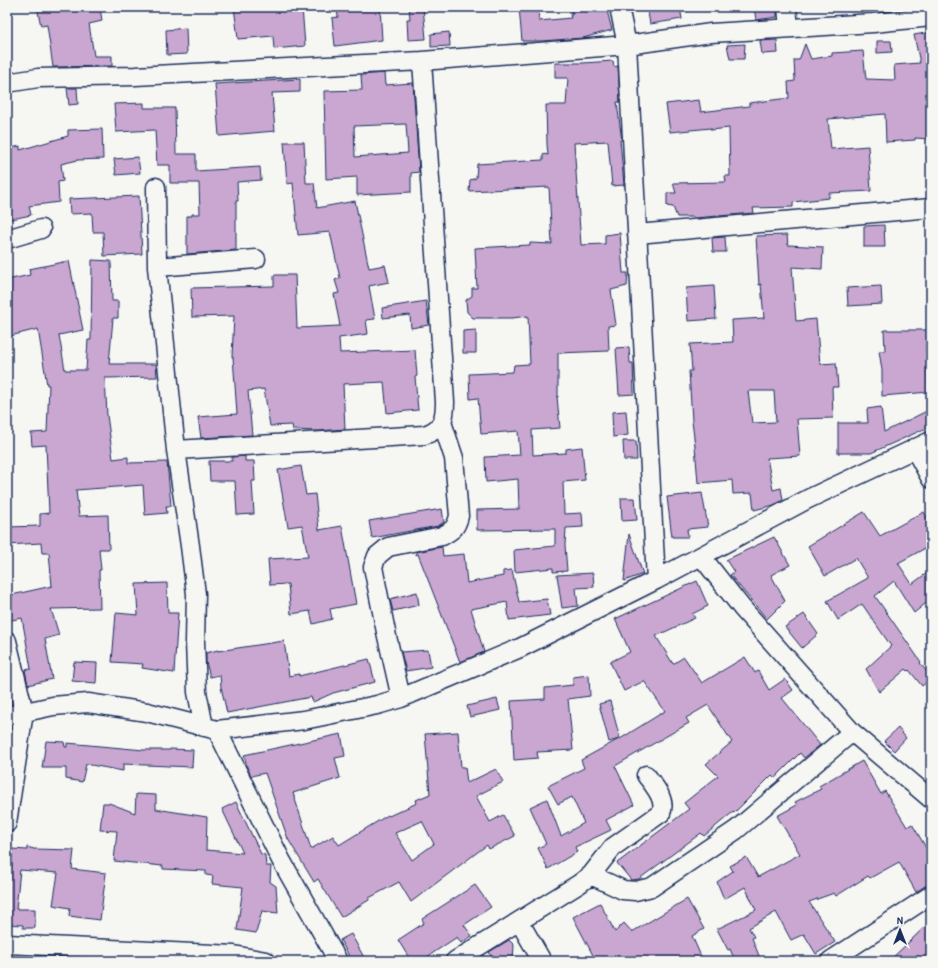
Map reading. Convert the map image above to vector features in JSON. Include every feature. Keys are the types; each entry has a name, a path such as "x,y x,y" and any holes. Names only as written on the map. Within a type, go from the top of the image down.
{"street":[{"path":"619,7 627,45 656,580"},
{"path":"787,7 789,28"},
{"path":"7,82 38,78 135,76 422,61 627,45 711,33 873,23 931,17"},
{"path":"176,450 424,435 431,433 438,428 442,422 445,416 445,402 422,61"},
{"path":"156,187 157,267 176,450 195,587 197,692 211,729 338,961"},
{"path":"637,234 931,208"},
{"path":"7,239 41,229"},
{"path":"157,267 256,259"},
{"path":"401,698 373,567 377,556 388,547 442,536 457,526 460,516 454,458 442,422"},
{"path":"7,716 53,706 88,703 147,712 211,729 304,720 377,705 401,698 520,648 656,580 808,499 931,441"},
{"path":"914,448 931,479"},
{"path":"701,556 742,608 852,732 931,799"},
{"path":"7,641 24,712 7,823"},
{"path":"591,875 623,890 635,891 652,887 736,830 852,732"},
{"path":"455,961 579,884 591,875 613,847 661,813 663,802 646,775"},
{"path":"830,961 931,896"},
{"path":"519,921 542,961"},
{"path":"7,944 234,955 266,961"}],"building":[{"path":"37,7 100,7 102,21 89,24 94,56 112,56 112,66 53,67 47,25 41,26"},
{"path":"234,7 302,7 305,46 274,49 273,36 238,39"},
{"path":"337,7 380,7 382,40 335,46 332,18 338,17"},
{"path":"409,7 423,7 426,39 408,40 407,19 410,19"},
{"path":"519,7 538,7 539,21 571,18 570,15 572,15 570,7 606,7 612,30 583,38 522,41"},
{"path":"647,7 680,7 682,19 650,24"},
{"path":"754,7 777,7 777,17 756,20"},
{"path":"186,28 187,54 167,55 166,30"},
{"path":"449,32 450,46 431,47 431,34"},
{"path":"931,32 931,139 915,138 915,140 886,142 885,114 828,119 831,149 868,146 871,191 829,193 829,198 793,202 793,207 753,208 754,213 694,218 677,217 673,207 667,206 667,193 676,193 673,183 726,182 725,176 730,176 729,128 711,130 711,128 670,132 666,104 699,100 701,112 749,106 749,103 789,98 788,82 795,81 794,60 799,60 805,44 811,59 832,56 832,53 863,51 866,79 895,80 894,65 920,63 914,35"},
{"path":"777,40 778,53 762,54 760,41"},
{"path":"877,41 891,41 892,52 877,53"},
{"path":"745,44 744,59 730,59 727,45"},
{"path":"613,61 614,67 618,66 620,102 617,102 622,140 620,140 624,185 612,186 608,141 574,143 581,245 605,244 605,235 620,233 623,273 628,273 627,286 611,290 616,325 608,326 609,351 558,353 557,397 560,428 532,430 533,455 566,453 566,449 582,447 585,480 563,482 564,514 582,513 583,527 566,528 565,545 567,571 553,572 553,568 515,572 514,550 555,546 555,529 477,530 477,510 519,509 518,479 486,482 485,457 520,455 518,431 481,434 478,398 470,399 469,374 513,372 514,365 530,364 528,316 512,318 473,318 467,312 466,300 472,296 472,288 477,288 475,248 530,245 530,243 552,244 549,187 469,191 470,180 476,178 477,164 543,160 543,154 548,155 546,105 566,105 568,78 555,78 555,63"},
{"path":"384,73 385,85 413,83 419,172 411,173 411,192 357,195 357,177 326,179 324,91 362,90 361,75","holes":["406,124 408,153 355,157 354,126"]},
{"path":"300,79 300,92 272,93 275,131 219,136 215,84"},
{"path":"67,88 77,88 78,104 69,105"},
{"path":"144,103 144,108 175,108 176,154 196,154 196,171 260,167 261,180 237,182 238,201 236,201 236,250 187,254 187,216 192,216 192,214 200,214 199,183 170,183 170,165 157,165 155,130 116,132 114,104"},
{"path":"102,129 103,159 78,160 61,164 63,181 58,182 59,202 29,206 31,215 7,220 7,149 20,146 20,150 68,136 68,130"},
{"path":"284,142 304,142 306,183 314,183 317,208 355,201 369,268 385,265 389,282 369,286 375,319 366,320 368,334 339,338 340,353 415,350 417,376 415,377 418,410 387,413 384,382 343,384 345,429 318,431 293,430 292,425 270,426 264,389 248,391 252,435 201,438 198,417 237,414 232,357 234,316 192,317 191,288 274,286 274,275 295,275 297,328 340,326 334,294 339,293 335,280 340,278 330,232 298,235 293,183 287,184"},
{"path":"138,157 140,173 116,175 114,159"},
{"path":"139,196 142,254 104,256 103,232 93,232 92,213 70,214 69,199"},
{"path":"884,225 885,247 864,247 864,226"},
{"path":"787,235 788,245 823,247 822,269 792,267 796,321 816,319 820,364 836,363 838,387 832,387 833,418 797,419 800,456 767,458 773,490 781,488 783,500 774,505 754,510 752,493 733,494 732,480 698,483 689,371 692,371 690,344 733,342 732,320 764,318 761,284 759,285 756,236","holes":["748,391 774,391 776,422 752,423"]},
{"path":"725,237 726,252 713,252 712,238"},
{"path":"92,260 111,261 112,301 118,301 118,318 113,318 109,364 156,364 157,377 105,378 107,415 113,459 128,457 128,463 167,462 171,506 166,506 167,513 145,515 143,485 76,490 79,516 108,515 109,549 99,549 101,570 99,570 100,608 51,609 59,635 45,639 52,679 28,685 25,670 31,669 22,618 7,621 7,596 52,586 49,553 42,553 41,543 7,545 7,527 40,526 40,514 49,513 46,445 32,446 31,433 47,432 49,385 47,385 38,329 10,336 7,326 7,280 30,275 29,269 69,261 83,330 59,335 65,370 86,370 88,340 91,340"},
{"path":"714,286 716,319 688,321 686,288"},
{"path":"881,286 882,304 848,306 847,288"},
{"path":"426,301 429,325 411,328 410,315 383,318 382,308"},
{"path":"476,330 476,353 463,353 463,331"},
{"path":"884,330 931,330 931,345 926,345 929,392 882,396 882,370 879,351 885,351"},
{"path":"629,347 630,363 633,363 634,394 619,395 616,348"},
{"path":"881,407 884,432 931,409 931,426 871,453 838,453 838,423 868,423 867,409"},
{"path":"626,411 628,435 613,437 612,412"},
{"path":"623,441 636,441 637,460 624,460"},
{"path":"245,456 245,461 254,461 255,481 252,481 254,514 237,515 235,481 210,481 209,461 232,461 232,457"},
{"path":"301,466 306,495 315,494 319,530 342,526 356,604 330,609 332,619 313,624 310,611 291,614 288,584 270,585 268,559 308,557 302,525 288,527 278,470"},
{"path":"702,493 708,527 687,529 688,537 672,537 667,497"},
{"path":"621,498 635,498 637,520 622,521"},
{"path":"442,509 444,522 438,526 372,538 369,521"},
{"path":"864,512 880,536 924,512 931,526 931,545 898,563 912,584 931,570 931,599 914,613 894,581 875,596 931,677 931,679 922,686 909,670 908,671 906,669 879,692 866,669 891,646 862,604 838,620 827,601 868,578 856,558 825,576 808,546"},
{"path":"629,534 643,574 624,581"},
{"path":"774,537 790,565 771,575 785,601 767,619 730,575 734,572 726,560"},
{"path":"442,547 443,556 464,554 467,583 503,576 503,571 512,570 519,602 547,599 550,615 509,620 507,602 471,609 484,652 460,662 418,554 416,555 416,552"},
{"path":"593,573 594,587 576,588 578,606 562,608 557,575"},
{"path":"697,581 708,606 692,614 695,618 656,636 673,664 684,657 702,683 745,657 755,673 758,671 769,690 785,679 793,690 782,698 820,745 804,758 800,753 775,778 772,775 734,813 733,812 704,836 701,833 639,879 631,880 617,863 689,809 684,803 718,776 706,764 732,742 708,705 686,718 689,723 615,766 634,805 606,820 611,830 575,847 577,852 548,869 538,848 546,844 530,807 547,799 561,836 584,823 572,797 558,804 548,786 584,768 581,760 619,739 609,742 599,704 610,701 620,739 665,711 644,681 624,691 610,662 630,652 615,619"},
{"path":"167,583 168,613 178,613 174,673 142,668 143,664 112,662 116,613 138,615 136,584"},
{"path":"417,592 419,605 393,611 390,599"},
{"path":"804,614 818,634 802,648 785,627"},
{"path":"284,641 289,676 299,674 299,676 369,659 375,682 333,693 313,702 311,697 227,713 220,675 210,677 206,662 206,653"},
{"path":"428,650 431,667 406,671 401,652"},
{"path":"74,662 97,663 96,683 72,681"},
{"path":"589,675 590,696 568,699 573,750 537,752 538,758 514,760 511,701 545,699 545,688 573,685 573,677"},
{"path":"497,699 500,710 470,717 467,706"},
{"path":"898,728 906,738 894,751 884,741"},
{"path":"458,732 461,767 465,767 467,783 496,769 503,782 476,796 490,822 503,815 515,836 489,849 487,845 411,902 399,882 369,898 369,900 341,917 318,879 314,882 288,839 265,773 251,776 244,755 341,734 345,756 335,758 340,778 293,793 311,849 333,836 339,845 388,815 389,816 417,803 416,800 430,794 425,734","holes":["422,821 434,844 412,860 395,833"]},
{"path":"46,741 64,742 65,747 67,747 67,743 144,750 193,750 192,767 123,764 123,771 86,764 82,782 66,779 66,768 42,768"},
{"path":"862,761 881,794 885,791 907,827 912,824 931,856 931,885 925,886 916,892 899,862 870,878 868,876 836,896 834,893 809,902 835,942 816,954 804,934 791,940 776,912 749,928 754,937 752,938 761,961 735,961 730,949 728,950 717,929 756,910 745,887 724,899 717,882 733,871 730,866 746,857 758,877 800,854 777,816 797,805 795,802 821,789 819,786"},
{"path":"136,794 156,795 156,809 207,817 206,850 243,853 222,809 236,802 261,854 265,855 266,866 271,866 270,882 276,886 278,913 262,911 256,933 237,930 243,887 212,884 213,876 206,875 206,871 163,869 163,866 114,861 117,831 100,830 103,803 109,803 135,813"},
{"path":"27,847 34,849 74,850 72,869 106,873 100,920 69,916 70,908 53,905 58,873 20,870 16,909 35,909 35,928 23,928 23,925 7,924 7,868 11,867 12,849 27,850"},
{"path":"475,885 491,907 464,925 472,936 461,943 457,937 421,961 411,961 398,940 424,923 422,919"},
{"path":"687,899 704,929 692,936 703,961 596,961 573,917 600,903 615,932 624,923 632,932"},
{"path":"931,921 931,961 889,961"},
{"path":"351,934 366,961 352,961 340,940"},
{"path":"509,940 514,945 513,961 493,961 489,952"}]}
